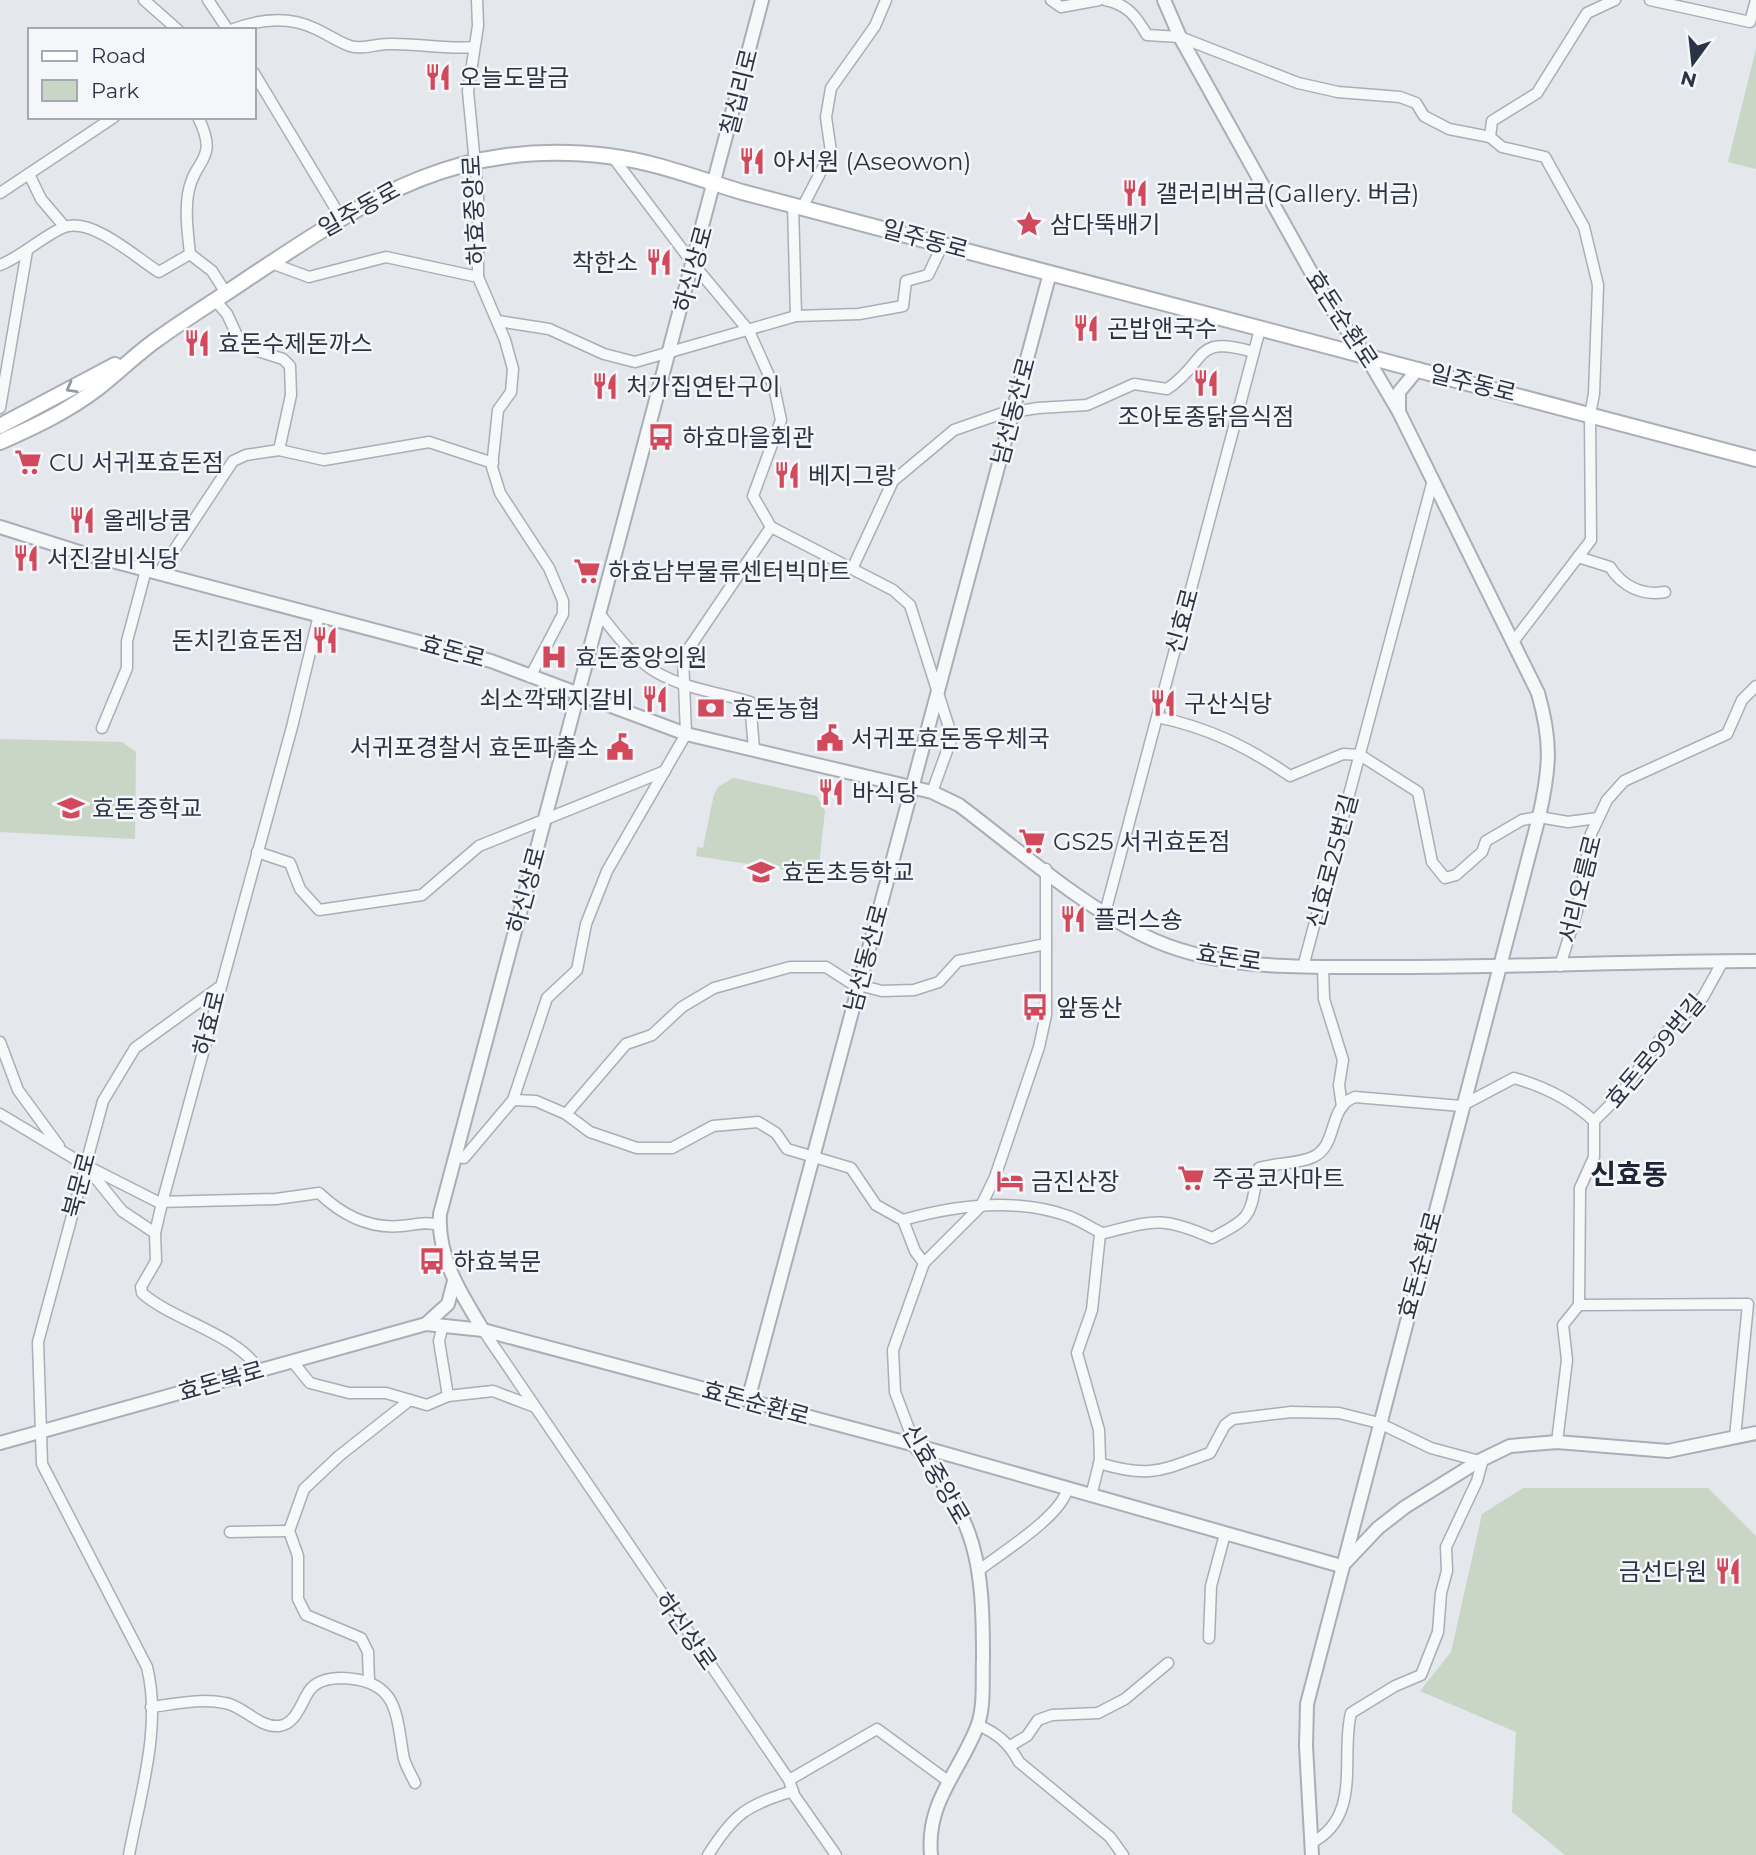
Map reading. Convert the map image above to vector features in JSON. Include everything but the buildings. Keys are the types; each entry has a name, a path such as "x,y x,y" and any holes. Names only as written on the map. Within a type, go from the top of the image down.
{"main road":[{"name":"일주동로","path":"0,442 37,426 97,388 132,357 340,216 413,180 472,161 545,154 612,156 1756,459"},
{"name":"일주동로","path":"0,426 132,357"},
{"path":"0,451 52,425 97,388"}],"street":[{"path":"144,0 176,28"},
{"path":"208,0 229,28"},
{"name":"하효중앙로","path":"477,0 468,91 472,161 478,195 478,277 498,321 513,369 510,392 498,410 493,463 500,493 549,568 564,601 563,614 530,677"},
{"name":"칠십리로","path":"716,184 762,0"},
{"path":"796,316 798,205 831,152 826,117 831,88 875,26 886,0"},
{"path":"1051,0 1061,7 1099,0"},
{"path":"1105,0 1122,3 1137,18 1147,35 1180,37 1298,83 1338,92 1400,97 1416,103 1424,116 1449,129 1490,137 1502,147 1545,158 1584,227 1598,285 1594,394 1590,414 1591,540 1513,642"},
{"name":"효돈순환로","path":"1164,0 1180,37 1331,308 1366,356 1399,412 1538,693 1550,733 1548,771 1539,817 1461,1106 1307,1704 1312,1849"},
{"path":"1490,137 1492,121 1537,93 1587,13 1615,0"},
{"path":"1650,0 1750,22 1756,0"},
{"path":"238,28 264,21 288,20 313,27 351,46 368,47 387,43 450,49 474,47"},
{"path":"256,76 340,216"},
{"path":"0,193 111,119"},
{"path":"190,254 189,191 207,156 206,133 199,119"},
{"path":"612,156 694,265 749,331 774,387 781,420 753,496 771,527 892,590 910,606 952,737 932,792"},
{"path":"29,174 41,199 64,226"},
{"name":"하신상로","path":"716,184 599,613 439,1225 454,1281 483,1330 836,1855"},
{"path":"0,265 64,226 87,227 104,233 159,272 190,254"},
{"path":"498,321 549,329 604,354 635,362 796,316 839,316 904,306 906,281 928,275 943,243"},
{"path":"0,408 21,304 27,251"},
{"path":"190,254 212,271 242,346 283,359 290,366 291,395 279,450"},
{"path":"271,263 309,277 386,257 478,277"},
{"name":"남선동산로","path":"748,1400 1050,273"},
{"name":"신효로","path":"1105,913 1260,328"},
{"path":"852,569 893,481 954,430 1013,412 1087,405 1134,384 1167,389 1186,374 1205,350 1224,343 1253,352"},
{"path":"1399,412 1399,392 1418,369"},
{"path":"102,728 127,668 127,641 153,572 233,461 246,455 279,450 324,460 429,442 493,463"},
{"path":"1360,755 1374,691 1433,480"},
{"name":"효돈로","path":"0,527 153,572 491,661 686,734 932,792 959,805 1105,913 1146,937 1208,958 1303,967 1500,968 1756,961"},
{"path":"455,1156 464,1158 504,1115 513,1100 547,998 577,970 586,924 607,871 686,734 683,657 771,527"},
{"path":"1578,557 1610,566 1618,580 1648,594 1665,592"},
{"path":"599,613 618,637 655,672 750,702 754,748"},
{"name":"하효로","path":"259,1370 250,1355 142,1293 142,1287 156,1261 155,1233 162,1203 319,615"},
{"name":"서리오름로","path":"1560,966 1577,911 1591,834 1607,800 1624,781 1727,734 1742,700 1756,686"},
{"name":"신효로25번길","path":"1157,717 1195,725 1228,738 1290,776 1343,754 1360,755 1418,792 1432,862 1445,878 1457,875 1482,852 1486,841 1522,820 1539,817"},
{"name":"신효로25번길","path":"1303,967 1360,755"},
{"path":"257,852 290,863 300,889 319,910 422,895 479,846 666,770"},
{"path":"1539,817 1568,822 1598,818"},
{"name":"신효중앙로","path":"931,1855 935,1806 978,1725 982,1682 983,1594 972,1537 950,1489 915,1446 903,1419 892,1371 894,1350 924,1263 981,1206 1007,1146 1040,1048 1046,1015 1046,869"},
{"path":"566,1114 626,1044 652,1034 682,1007 714,988 790,967 826,967 859,985 882,991 914,990 939,982 958,961 1046,944"},
{"name":"효돈로99번길","path":"1557,1442 1567,1360 1563,1325 1579,1306 1580,1188 1594,1157 1594,1121 1620,1095 1664,1034 1703,997 1723,961"},
{"path":"1323,967 1324,999 1343,1060 1339,1085 1342,1107"},
{"name":"북문로","path":"129,1855 150,1741 152,1687 147,1667 42,1464 38,1342 103,1101 135,1048 218,988"},
{"path":"0,1042 18,1090 64,1152"},
{"path":"513,1100 536,1101 566,1114 590,1132 637,1148 672,1148 713,1126 758,1122 776,1133 787,1149 851,1168 876,1205 903,1220 999,1204 1069,1216 1101,1233 1168,1221 1212,1238 1242,1223 1249,1212 1259,1168 1313,1158 1328,1146 1334,1119 1347,1100 1355,1097 1461,1106 1514,1078 1533,1083 1562,1098 1594,1121"},
{"path":"0,1114 85,1165 162,1203 276,1199 319,1193 334,1207 369,1223 400,1226 427,1222 439,1225"},
{"path":"85,1165 122,1211 155,1233"},
{"path":"903,1220 915,1251 924,1263"},
{"path":"1091,1496 1099,1463 1099,1430 1077,1353 1092,1310 1101,1233"},
{"path":"426,1324 447,1304 454,1281"},
{"path":"1579,1306 1748,1304 1735,1437"},
{"name":"효돈북로","path":"0,1443 426,1324 443,1325"},
{"path":"443,1325 439,1341 448,1396"},
{"name":"효돈순환로","path":"443,1325 483,1330 748,1400 1342,1566"},
{"path":"292,1361 310,1383 349,1393 386,1393 427,1405 448,1396 493,1391 535,1407"},
{"path":"369,1682 368,1652 361,1638 306,1615 298,1599 298,1556 289,1531 304,1489 339,1456 410,1400"},
{"path":"1099,1463 1131,1473 1155,1472 1210,1453 1225,1425 1233,1419 1339,1413 1379,1423 1431,1448 1481,1460"},
{"path":"1342,1566 1378,1528 1405,1507 1481,1460 1510,1446 1557,1442 1668,1451 1756,1433"},
{"path":"1312,1849 1334,1823 1346,1792 1350,1758 1348,1726 1351,1713 1395,1686 1421,1675 1426,1664 1438,1632 1441,1593 1447,1571 1446,1547 1477,1481 1481,1460"},
{"path":"978,1571 1028,1533 1064,1498 1067,1490"},
{"path":"230,1532 289,1531"},
{"path":"1209,1638 1211,1586 1225,1534"},
{"path":"1010,1746 1027,1736 1038,1720 1052,1715 1098,1713 1107,1709 1125,1699 1168,1663"},
{"path":"151,1707 205,1701 228,1703 265,1724 279,1726 289,1721 310,1689 319,1681 338,1678 369,1682 382,1691 399,1714 403,1756 415,1783"},
{"path":"978,1725 998,1733 1019,1762 1110,1837 1123,1855"},
{"path":"708,1855 723,1831 746,1807 791,1785 877,1730 948,1781"}],"green space":[{"path":"1756,49 1756,169 1728,162"},
{"path":"0,739 122,742 136,752 135,839 0,832"},
{"path":"734,778 817,796 825,811 818,875 696,856 697,847 703,848 714,794 719,786"},
{"path":"1523,1488 1708,1488 1756,1536 1756,1855 1565,1855 1512,1812 1516,1732 1420,1691 1451,1652 1482,1514"}],"place":[{"name":"오늘도말금","path":"438,77"},
{"name":"아서원 (Aseowon)","path":"752,161"},
{"name":"갤러리버금(Gallery. 버금)","path":"1135,193"},
{"name":"삼다뚝배기","path":"1029,224"},
{"name":"착한소","path":"659,262"},
{"name":"곤밥앤국수","path":"1086,328"},
{"name":"효돈수제돈까스","path":"197,343"},
{"name":"조아토종닭음식점","path":"1206,383"},
{"name":"처가집연탄구이","path":"605,386"},
{"name":"하효마을회관","path":"661,437"},
{"name":"CU 서귀포효돈점","path":"28,462"},
{"name":"베지그랑","path":"787,475"},
{"name":"올레낭쿰","path":"82,520"},
{"name":"서진갈비식당","path":"26,558"},
{"name":"하효남부물류센터빅마트","path":"587,571"},
{"name":"돈치킨효돈점","path":"325,640"},
{"name":"효돈중앙의원","path":"554,657"},
{"name":"쇠소깍돼지갈비","path":"655,699"},
{"name":"구산식당","path":"1163,703"},
{"name":"효돈농협","path":"711,708"},
{"name":"서귀포효돈동우체국","path":"830,738"},
{"name":"서귀포경찰서 효돈파출소","path":"620,747"},
{"name":"바식당","path":"831,792"},
{"name":"효돈중학교","path":"71,808"},
{"name":"GS25 서귀효돈점","path":"1032,841"},
{"name":"효돈초등학교","path":"761,872"},
{"name":"플러스숑","path":"1073,919"},
{"name":"앞동산","path":"1035,1007"},
{"name":"주공코사마트","path":"1191,1178"},
{"name":"금진산장","path":"1010,1181"},
{"name":"하효북문","path":"432,1261"},
{"name":"금선다원","path":"1728,1571"}],"district":[{"name":"신효동","path":"1629,1174"}]}
